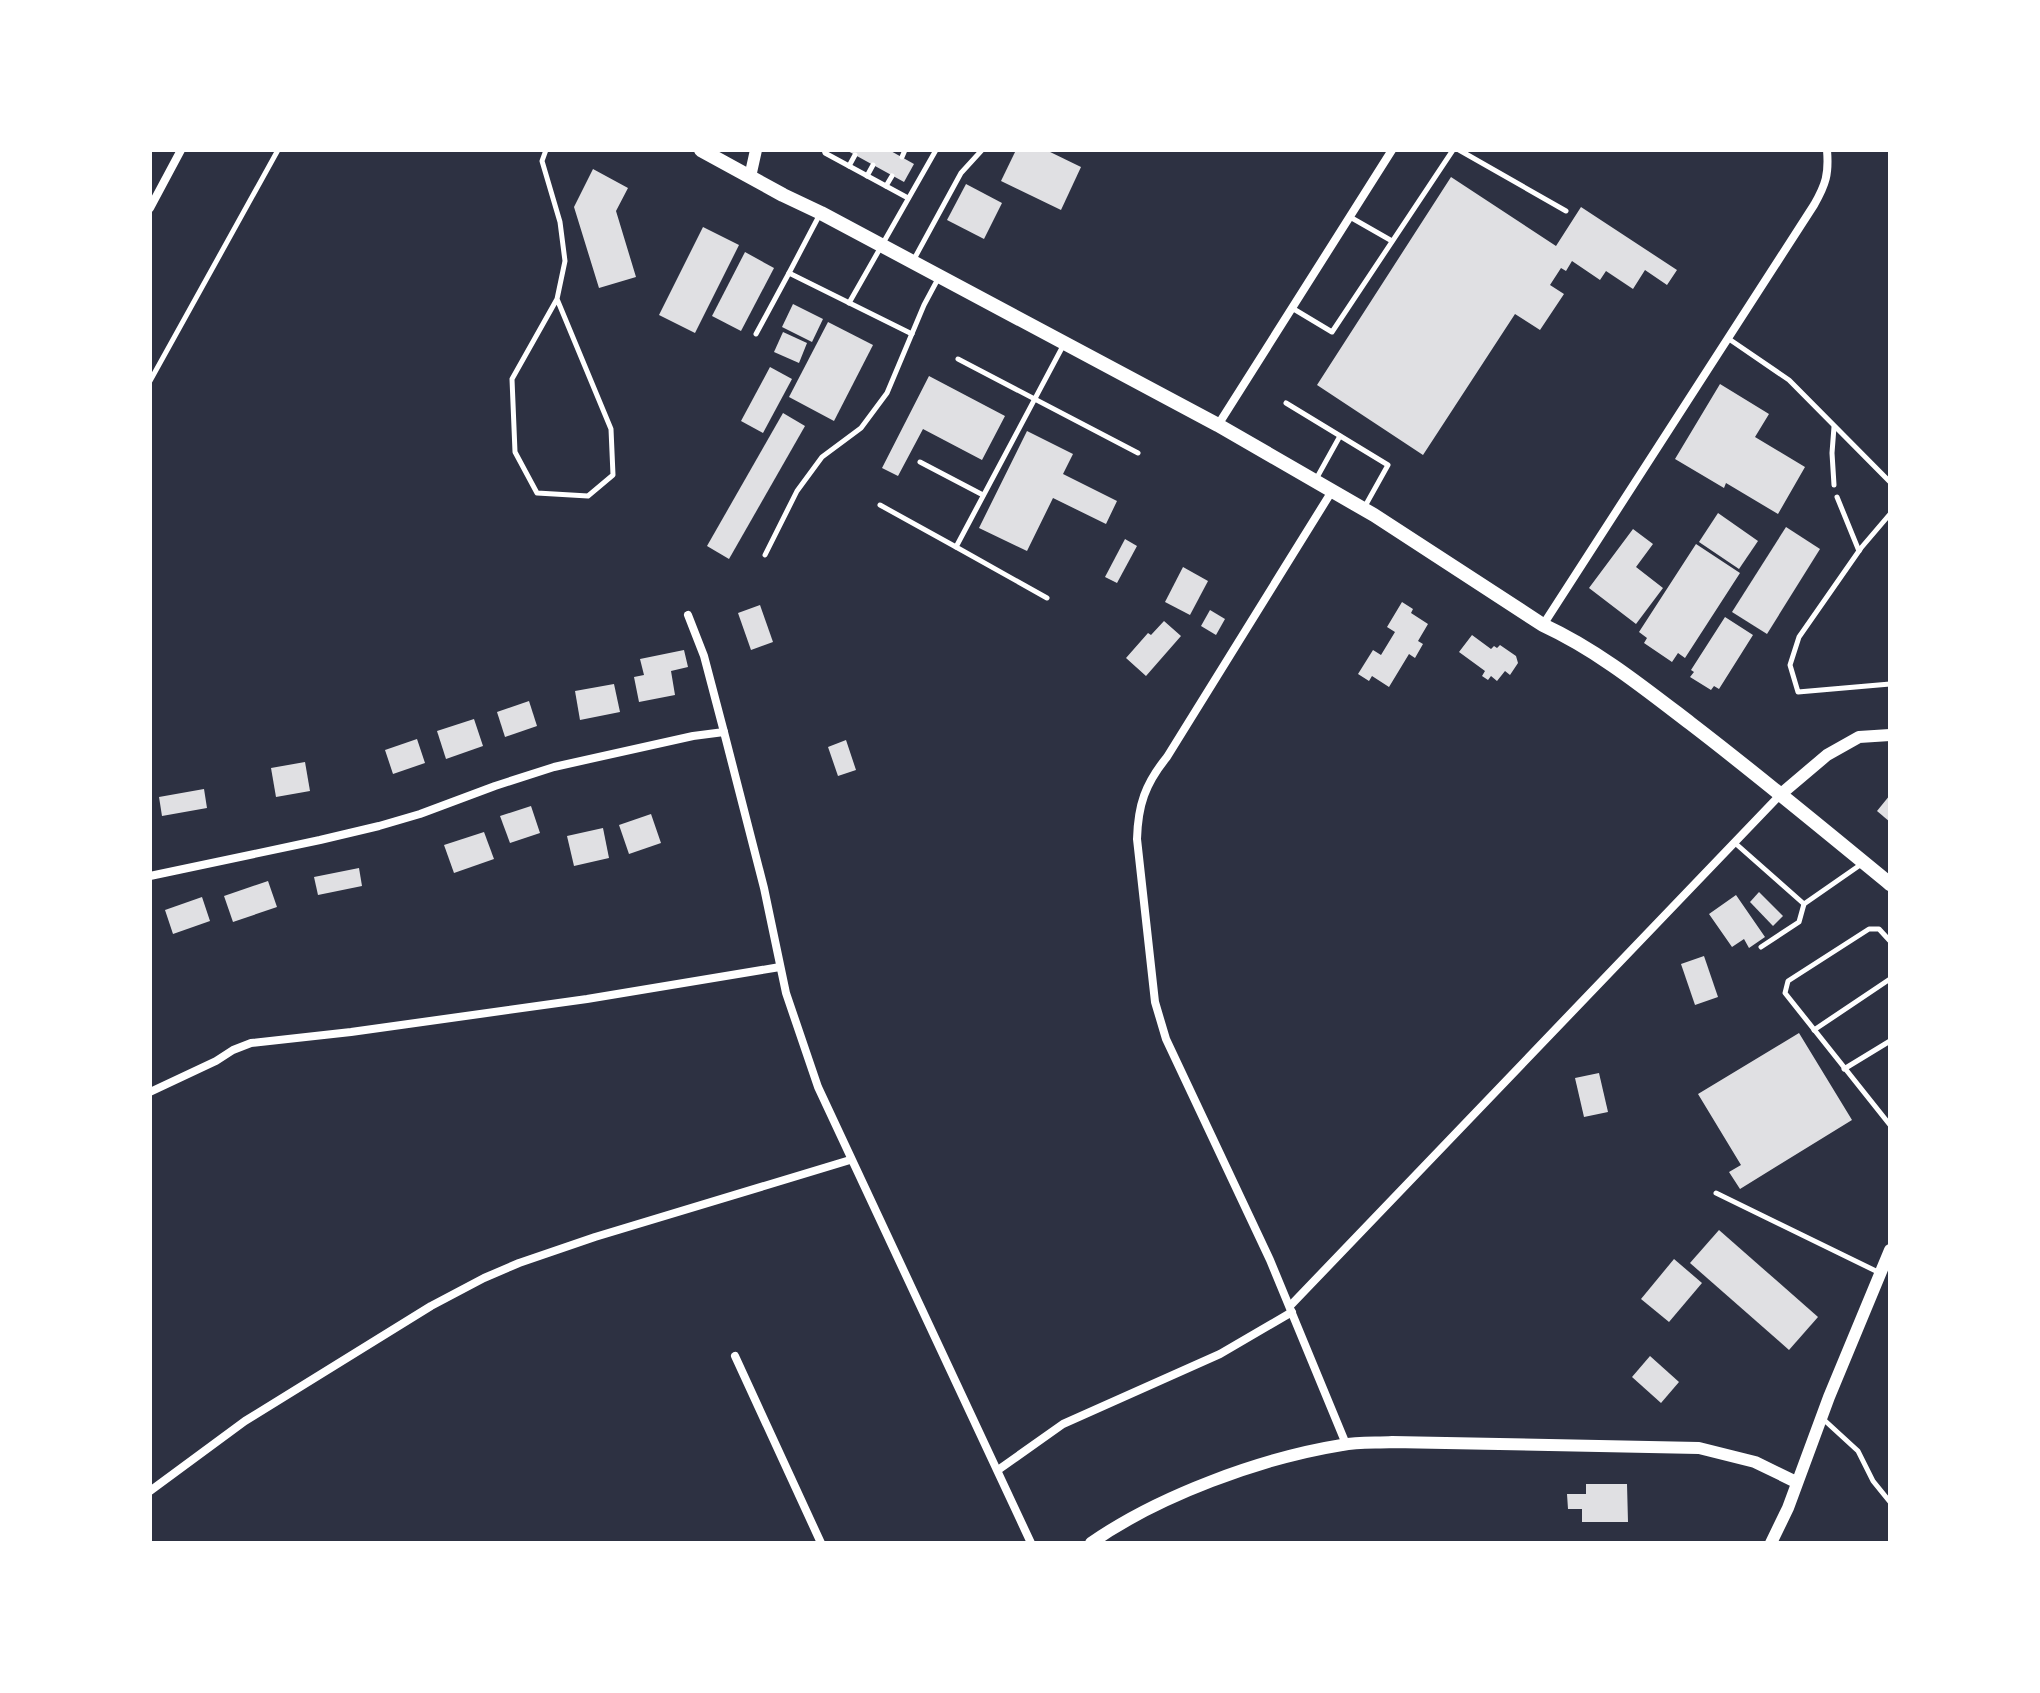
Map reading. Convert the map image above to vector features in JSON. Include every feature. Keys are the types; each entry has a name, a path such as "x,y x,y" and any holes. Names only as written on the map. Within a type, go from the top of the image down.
{"main road":[{"path":"701,150 1218,425 1364,509 1543,625 1572,638 1624,672 1781,794 1890,884"}],"street":[{"path":"150,208 181,150"},
{"path":"750,177 756,150"},
{"path":"1218,425 1392,150"},
{"path":"1543,625 1824,188 1828,171 1827,150"},
{"path":"1332,491 1167,757 1154,773 1138,814 1137,839 1155,1002 1160,1022 1270,1260 1346,1444"},
{"path":"688,615 704,656 724,732 764,888 786,993 818,1087 1031,1543"},
{"path":"150,876 379,826 554,767 724,732"},
{"path":"998,1470 1063,1424 1220,1354 1291,1309 1781,794 1827,755 1859,737 1890,735"},
{"path":"150,1092 251,1043 587,999 780,967"},
{"path":"150,1491 245,1421 431,1306 484,1278 595,1237 850,1160"},
{"path":"1771,1543 1788,1508 1821,1417 1890,1250"},
{"path":"735,1356 821,1543"},
{"path":"1091,1543 1120,1524 1209,1483 1267,1462 1346,1444 1392,1442 1699,1448 1755,1462 1796,1482"}],"lane":[{"path":"150,381 278,150"},
{"path":"546,150 542,161 560,222 565,261 557,299 512,379 515,452 537,493 588,496 613,475 611,429 557,299"},
{"path":"824,150 908,198"},
{"path":"902,157 905,150"},
{"path":"912,262 961,173 982,150"},
{"path":"1292,308 1332,332 1456,150 1566,211"},
{"path":"849,303 933,151"},
{"path":"849,166 855,155"},
{"path":"867,176 873,165"},
{"path":"886,186 892,176"},
{"path":"756,334 821,213"},
{"path":"1350,217 1392,241"},
{"path":"789,273 912,334"},
{"path":"765,555 797,491 822,457 861,428 887,393 939,276"},
{"path":"1728,338 1789,380 1890,482"},
{"path":"956,547 1065,343"},
{"path":"958,359 1138,453"},
{"path":"1286,403 1388,465 1364,509"},
{"path":"1834,426 1834,485"},
{"path":"1315,481 1340,436"},
{"path":"920,462 983,495"},
{"path":"1837,497 1859,551"},
{"path":"880,505 1047,598"},
{"path":"1890,514 1859,551 1799,637 1790,665 1798,692 1890,684"},
{"path":"1735,843 1804,904"},
{"path":"1761,947 1799,922 1804,904 1864,862"},
{"path":"1890,941 1879,929 1869,929 1788,981 1785,993 1890,1125"},
{"path":"1814,1030 1890,979"},
{"path":"1844,1069 1890,1041"},
{"path":"1716,1193 1881,1273"},
{"path":"1821,1417 1858,1451 1873,1481 1890,1502"}],"building":[{"path":"846,150 889,150 914,164 904,182"},
{"path":"1016,150 1046,150 1081,167 1061,210 1001,181"},
{"path":"593,169 628,188 616,211 636,277 599,288 574,207"},
{"path":"1451,177 1556,246 1581,207 1677,270 1667,285 1645,270 1633,289 1606,271 1600,280 1572,261 1566,271 1561,268 1550,285 1564,294 1540,330 1515,314 1423,455 1317,385"},
{"path":"966,184 1002,203 984,239 947,220"},
{"path":"703,227 739,245 695,333 659,315"},
{"path":"745,252 774,268 741,331 712,316"},
{"path":"793,304 823,319 812,342 782,327"},
{"path":"828,322 873,345 834,421 789,397"},
{"path":"783,332 807,343 799,363 774,352"},
{"path":"770,367 792,379 763,433 741,421"},
{"path":"929,376 1005,416 982,460 923,429 898,476 882,468"},
{"path":"1720,384 1769,414 1755,437 1805,467 1778,514 1726,483 1724,488 1675,459"},
{"path":"783,413 805,426 729,559 707,546"},
{"path":"1027,431 1073,454 1063,474 1117,501 1106,524 1053,498 1027,551 979,528"},
{"path":"1718,513 1758,541 1739,569 1699,542"},
{"path":"1786,527 1820,549 1767,634 1732,612"},
{"path":"1633,529 1653,544 1636,567 1663,588 1636,624 1589,588"},
{"path":"1125,539 1137,546 1117,583 1105,577"},
{"path":"1696,544 1740,573 1685,658 1678,653 1672,662 1644,643 1647,638 1639,632"},
{"path":"1183,567 1208,581 1190,615 1165,602"},
{"path":"1402,602 1413,609 1411,613 1428,624 1418,641 1423,644 1415,658 1409,654 1389,687 1372,676 1369,681 1358,674 1373,650 1381,655 1395,632 1387,627"},
{"path":"760,605 773,642 751,650 738,613"},
{"path":"1210,610 1225,619 1216,635 1201,626"},
{"path":"1725,617 1753,635 1719,689 1714,686 1711,690 1690,677 1694,672 1691,670"},
{"path":"1164,621 1181,636 1146,676 1126,658 1148,633 1151,635"},
{"path":"1472,635 1491,649 1500,645 1516,656 1518,663 1510,675 1505,671 1497,681 1491,676 1488,680 1482,676 1485,671 1459,652"},
{"path":"684,650 688,667 671,671 675,695 639,702 634,677 644,675 640,659"},
{"path":"614,684 620,712 580,720 575,691"},
{"path":"529,701 537,726 505,737 497,712"},
{"path":"474,719 483,746 446,759 437,731"},
{"path":"417,739 425,763 393,774 385,750"},
{"path":"846,740 856,770 838,776 828,747"},
{"path":"305,762 310,791 276,797 271,768"},
{"path":"204,789 207,808 162,816 159,797"},
{"path":"1890,795 1890,822 1877,811"},
{"path":"531,806 540,833 510,843 500,816"},
{"path":"651,814 661,843 629,854 619,825"},
{"path":"603,828 609,858 574,866 567,836"},
{"path":"484,832 494,859 454,873 444,845"},
{"path":"359,868 362,886 318,895 314,877"},
{"path":"268,881 277,907 233,922 224,896"},
{"path":"1759,892 1783,916 1773,926 1750,902"},
{"path":"1736,895 1765,937 1749,948 1744,939 1732,947 1709,914"},
{"path":"202,897 210,921 173,934 165,910"},
{"path":"1704,956 1718,997 1695,1005 1681,964"},
{"path":"1799,1033 1852,1120 1740,1189 1729,1172 1741,1165 1698,1094"},
{"path":"1599,1073 1608,1112 1584,1117 1575,1078"},
{"path":"1719,1230 1818,1317 1789,1350 1690,1263"},
{"path":"1674,1259 1702,1283 1669,1322 1641,1299"},
{"path":"1650,1356 1679,1382 1661,1403 1632,1377"},
{"path":"1586,1484 1627,1484 1628,1522 1582,1522 1582,1509 1568,1509 1567,1494 1586,1494"}]}
